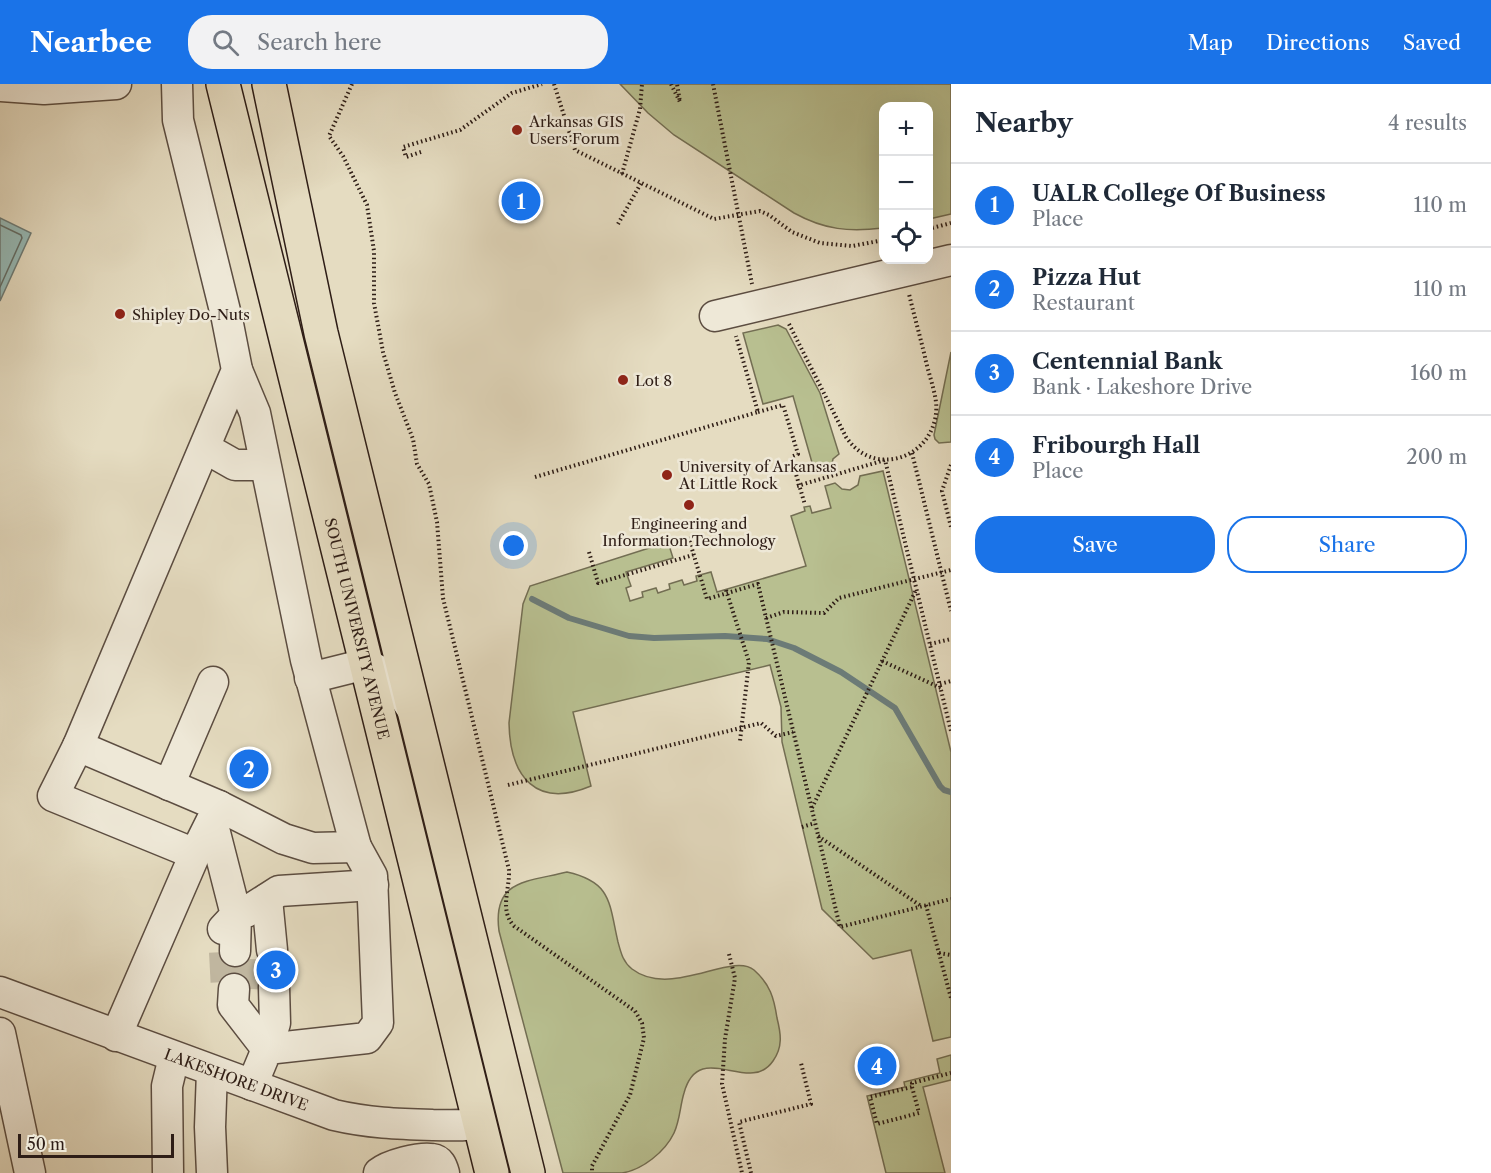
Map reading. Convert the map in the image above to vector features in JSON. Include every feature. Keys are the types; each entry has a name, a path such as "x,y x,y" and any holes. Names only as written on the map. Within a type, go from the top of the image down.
{"main road":[{"name":"SOUTH UNIVERSITY AVENUE","path":"223,84 492,1173"},
{"path":"269,84 321,333 528,1173"}],"street":[{"path":"0,86 25,89 116,84"},
{"path":"177,84 178,120 237,370 255,413 310,678 356,847 372,876 373,885 378,1023 367,1038 267,1049"},
{"path":"724,323 951,260"},
{"path":"195,854 53,796 78,746 237,370"},
{"path":"205,448 235,465 265,465"},
{"path":"366,664 380,636 386,596"},
{"path":"310,678 366,664 391,677 416,716"},
{"path":"170,785 213,681"},
{"path":"78,746 170,785 216,813 284,839 313,848 356,847"},
{"path":"116,1036 195,854 216,813"},
{"path":"216,813 251,908 247,951 223,928 251,908 279,891 373,885"},
{"name":"LAKESHORE DRIVE","path":"0,992 334,1115 366,1122 396,1124 451,1125 480,1122"},
{"path":"252,1085 267,1049 275,1023 246,996 267,1049"},
{"path":"0,1033 30,1173"},
{"path":"168,1173 167,1086 174,1057"},
{"path":"212,1071 210,1127 212,1173"},
{"path":"396,1124 392,1168 433,1159 440,1163 444,1173"}],"path":[{"path":"352,84 329,136 343,156 367,205 374,250 374,303 379,332 395,393 413,439 417,464 429,484 436,522 443,598 509,870 507,915 514,926 635,1011 642,1023 644,1038 630,1095 592,1166 592,1173"},
{"path":"421,152 406,157 403,147 460,130 512,93 542,84"},
{"path":"554,84 575,150 714,219 756,211 765,212 784,228 801,237 852,246 879,241"},
{"path":"622,174 640,109 642,84"},
{"path":"671,84 680,102 677,84"},
{"path":"713,84 753,292"},
{"path":"618,224 641,183"},
{"path":"933,228 951,224"},
{"path":"798,486 898,458 912,453 924,444 934,424 936,404 909,292"},
{"path":"784,321 792,328 846,437 855,450 869,457 885,460"},
{"path":"724,323 758,412"},
{"path":"535,477 783,405 798,454 791,457 798,486 806,505"},
{"path":"912,453 951,611"},
{"path":"885,460 951,731"},
{"path":"951,465 942,491 951,527"},
{"path":"700,536 689,539 707,599 758,584 840,927 951,899"},
{"path":"589,552 598,583 693,555"},
{"path":"766,618 784,612 824,613 839,598 951,570"},
{"path":"812,809 916,589"},
{"path":"726,590 749,662 740,741"},
{"path":"930,644 951,639"},
{"path":"882,661 940,686 951,681"},
{"path":"508,785 761,723 776,736 793,732"},
{"path":"802,827 815,823"},
{"path":"818,836 924,906 951,998"},
{"path":"939,953 951,955"},
{"path":"729,954 735,978 723,1054 722,1084 742,1173"},
{"path":"944,973 951,978"},
{"path":"751,1173 739,1122 811,1104 801,1063"},
{"path":"912,1087 870,1097 877,1124 919,1113 912,1083 951,1073"}],"green space":[{"path":"620,84 951,84 951,214 933,218 933,102 879,102 879,228 859,230 827,226 794,213 674,135 648,113"},
{"path":"778,325 786,329 820,393 839,454 833,459 831,468 815,473 793,396 763,404 743,333"},
{"path":"951,352 951,442 939,443 934,435"},
{"path":"883,471 951,752 951,1037 933,1041 911,950 873,959 822,909 782,742 781,707 770,665 573,712 591,786 572,792 555,793 541,790 530,783 521,773 514,759 509,723 523,604 530,586 668,542 673,558 626,572 631,586 626,588 630,601 643,597 642,592 656,588 658,593 670,589 669,584 682,580 684,585 697,581 696,576 711,572 717,592 806,566 791,516 805,511 804,507 810,506 812,513 831,508 825,486 835,483 842,489 850,490 858,485 860,476"},
{"path":"567,872 582,876 601,888 610,905 621,954 632,969 648,977 664,979 731,966 744,966 754,970 768,986 779,1030 778,1051 773,1061 763,1070 751,1073 712,1068 701,1070 691,1077 684,1093 676,1128 665,1147 645,1164 622,1173 563,1173 499,931 498,914 501,901 507,892 526,881"},
{"path":"951,1055 951,1080 923,1087 945,1173 886,1173 867,1096 905,1087 904,1082 940,1073 937,1059"}],"water":[{"path":"0,218 31,233 0,301"}],"waterway":[{"path":"532,599 569,618 629,636 654,638 725,636 767,639 794,648 841,672 895,708 940,786 951,792"}],"tunnel":[{"path":"246,989 247,951"},
{"path":"224,952 226,990"}],"place":[{"name":"Arkansas GIS Users Forum","path":"517,130"},
{"name":"UALR College Of Business","path":"521,201"},
{"name":"Shipley Do-Nuts","path":"120,314"},
{"name":"Lot 8","path":"623,380"},
{"name":"University of Arkansas At Little Rock","path":"667,475"},
{"name":"Engineering and Information Technology","path":"689,505"},
{"name":"Pizza Hut","path":"249,769"},
{"name":"Centennial Bank","path":"276,970"},
{"name":"Fribourgh Hall","path":"877,1066"}]}
